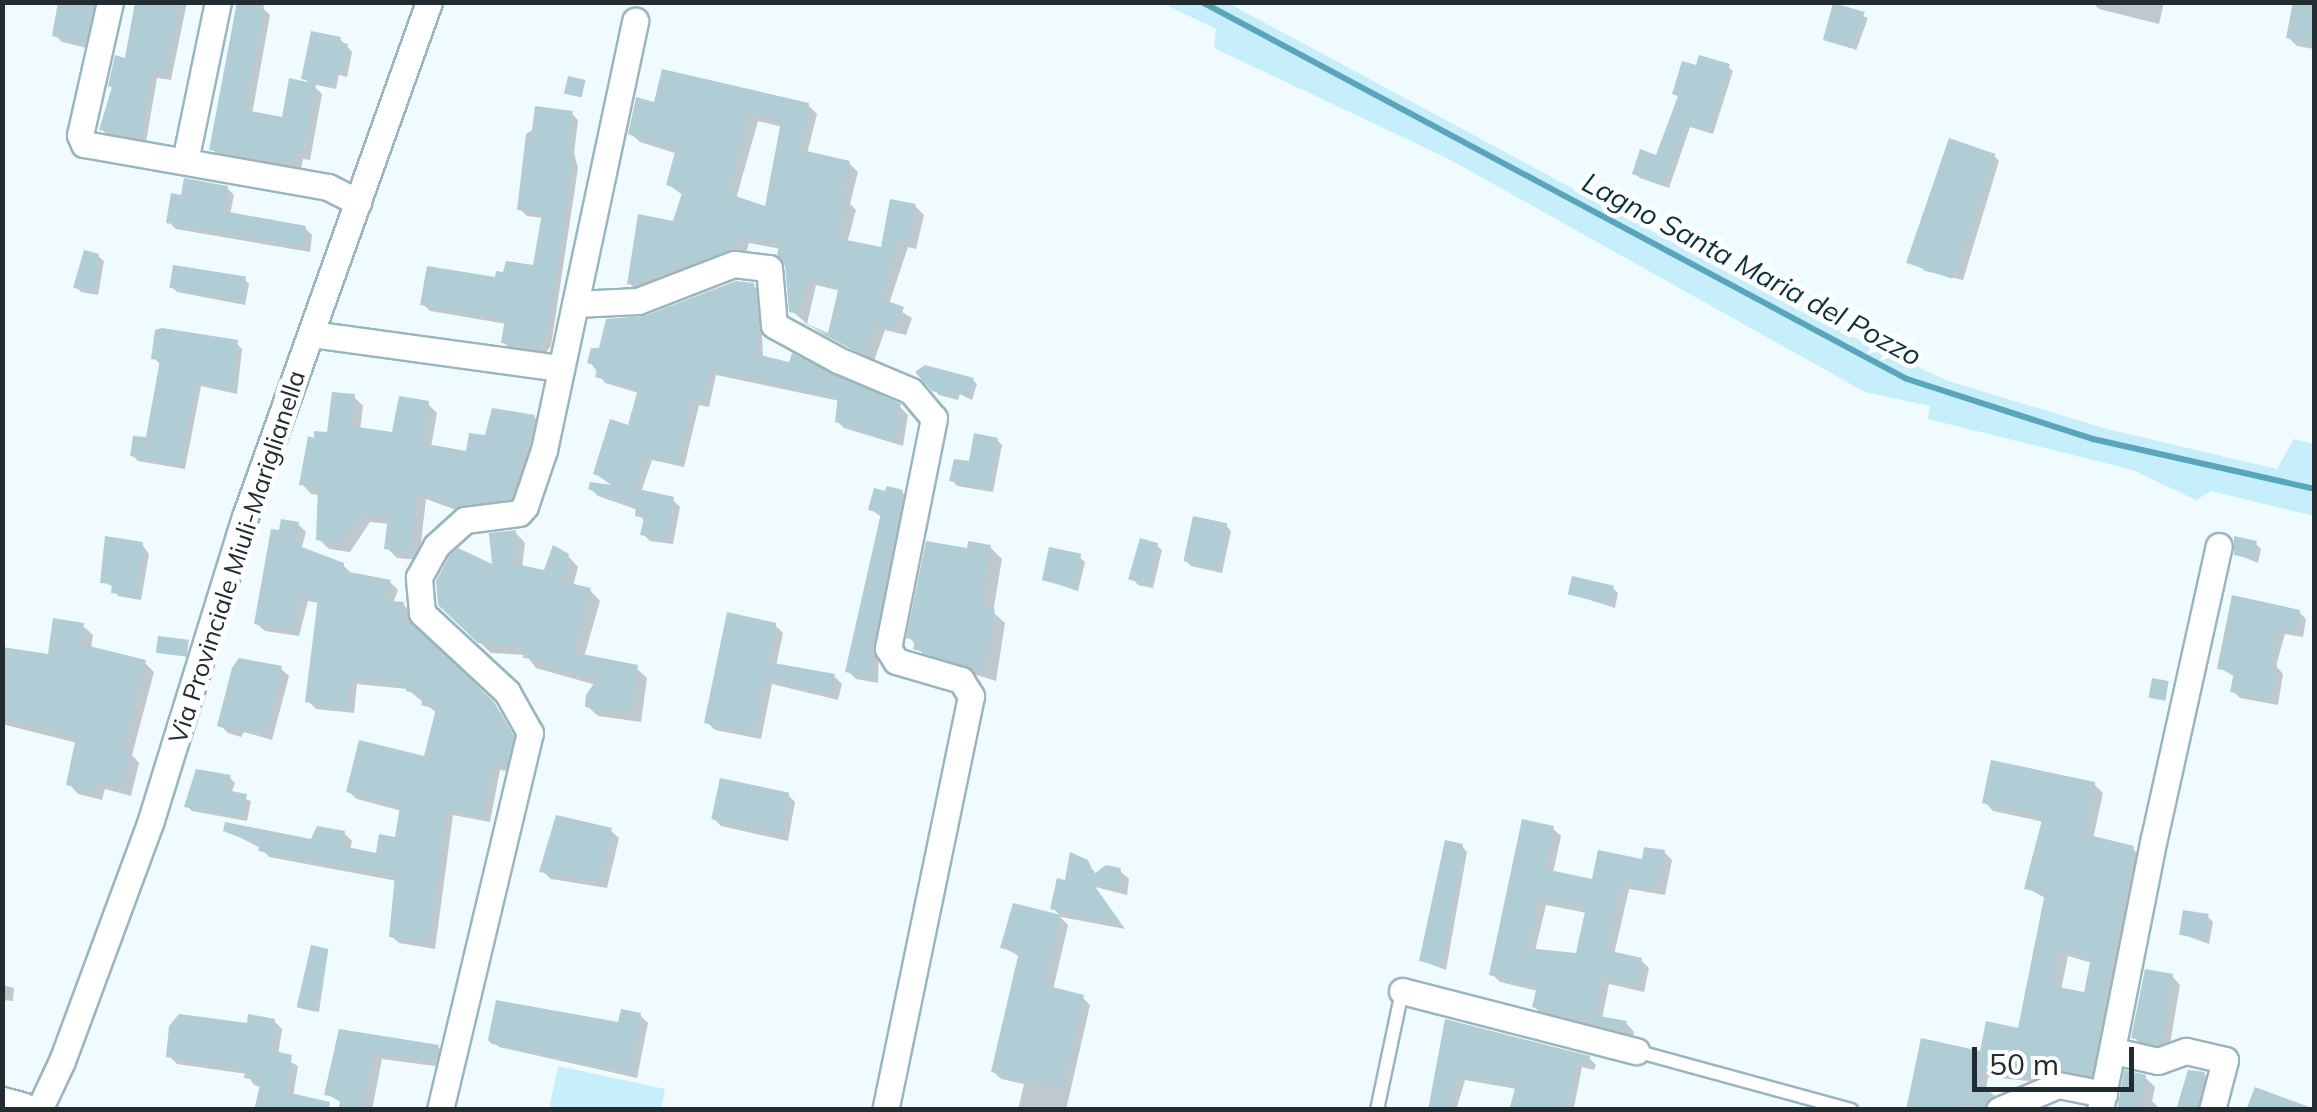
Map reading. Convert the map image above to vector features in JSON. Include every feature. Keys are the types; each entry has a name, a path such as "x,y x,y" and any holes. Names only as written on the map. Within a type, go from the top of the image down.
{"street":[{"path":"110,2 81,141 328,187 358,202"},
{"path":"186,161 218,2"},
{"name":"Via Provinciale Miuli-Mariglianella","path":"39,1110 62,1061 151,820 245,516 429,2"},
{"path":"440,1110 530,733 507,692 422,613 419,577 436,546 465,520 519,513 525,506 544,450 635,21"},
{"path":"574,304 638,301 734,264 769,268 774,325 838,360 911,391 934,418 888,648 896,661 962,680 971,696 885,1110"},
{"path":"312,334 561,368"},
{"path":"1999,1110 2058,1085 2102,1102 2154,838 2220,546"},
{"path":"1402,990 1636,1052"},
{"path":"2114,1051 2158,1061 2186,1050 2225,1060 2212,1110"},
{"path":"2,1105 21,1110"}],"lane":[{"path":"1377,1110 1402,990"},
{"path":"1636,1052 1850,1110"}],"shaded area":[{"path":"1162,3 1228,3 1821,322 1948,381 2107,429 2277,469 2294,439 2314,444 2314,516 2211,491 2196,500 2133,470 1928,419 1930,406 1865,392 1447,158 1214,48 1216,29"},
{"path":"558,1066 665,1089 661,1109 549,1109"}],"building":[{"path":"58,2 93,2 84,43 52,36"},
{"path":"135,2 180,2 165,75 151,73 141,137 99,130 112,87 108,86 115,55 125,58"},
{"path":"237,2 264,5 245,110 282,117 289,78 316,84 302,154 296,153 294,163 209,150"},
{"path":"2293,2 2314,2 2314,44 2286,38"},
{"path":"1833,3 1865,12 1850,48 1823,40"},
{"path":"311,31 341,37 340,42 348,44 342,73 334,71 331,85 301,79"},
{"path":"1699,55 1730,64 1708,131 1686,124 1664,185 1632,174 1640,149 1656,155 1678,96 1672,94 1682,61 1696,65"},
{"path":"662,69 809,103 798,149 850,161 841,196 848,198 837,238 881,247 890,199 916,204 907,241 899,239 879,298 904,307 897,328 876,322 865,354 800,321 828,333 839,286 807,278 798,314 789,312 785,266 777,254 780,243 740,236 736,248 627,285 638,214 673,221 683,190 666,185 676,148 628,134 636,97 654,102","holes":["749,113 781,122 765,206 727,193"]},
{"path":"568,76 586,80 581,98 564,94"},
{"path":"535,106 573,111 568,144 572,160 556,276 545,338 538,348 501,343 505,319 420,305 427,266 495,277 496,271 503,272 506,261 533,265 542,213 517,210 526,134 532,130"},
{"path":"1949,138 1995,154 1952,279 1906,263"},
{"path":"184,178 228,186 223,211 306,226 303,246 166,223 171,193 181,195"},
{"path":"84,250 99,254 94,291 73,288"},
{"path":"173,265 246,277 242,299 169,288"},
{"path":"736,281 754,283 759,331 756,354 789,362 792,353 901,404 897,420 903,422 896,441 835,422 838,396 710,369 702,402 692,399 677,462 645,454 634,488 674,497 666,539 640,535 644,518 635,516 636,506 588,489 590,482 612,485 613,481 593,474 610,419 628,425 638,389 595,377 598,366 587,363 591,348 599,348 606,319 644,316"},
{"path":"155,330 238,340 232,389 196,382 180,465 130,456 133,436 146,437 160,360 151,359"},
{"path":"925,365 974,378 968,398 956,392 954,397 932,391 915,372"},
{"path":"332,392 355,394 351,426 392,432 399,396 429,401 422,443 466,451 469,433 485,435 492,408 535,415 511,498 458,506 417,491 410,552 384,549 388,517 360,514 340,543 316,540 318,487 299,485 308,436 314,438 314,431 327,432"},
{"path":"974,433 998,438 988,488 949,481 954,459 969,461"},
{"path":"887,486 903,490 872,645 871,677 845,672 881,513 868,510 874,488 885,491"},
{"path":"1193,516 1227,523 1218,568 1183,561"},
{"path":"281,519 299,522 294,544 344,563 344,571 391,580 384,600 404,602 401,628 407,617 494,702 502,716 498,721 506,723 513,735 505,766 493,763 482,816 446,809 428,943 389,937 395,875 258,851 260,845 223,831 225,822 311,839 317,826 345,831 342,846 376,853 379,834 395,837 400,806 346,792 359,740 424,756 436,709 421,705 424,695 406,691 406,683 350,677 347,707 305,702 318,598 301,595 292,630 254,624 271,529 279,530"},
{"path":"516,530 511,563 544,570 553,545 569,554 561,581 591,588 572,652 638,665 631,713 585,707 586,695 597,679 543,664 544,660 523,658 524,646 478,643 438,605 436,581 449,556 458,548 492,564 489,533"},
{"path":"105,536 143,542 137,597 111,593 112,584 100,583"},
{"path":"2234,536 2257,541 2253,559 2234,555"},
{"path":"1140,538 1158,543 1146,585 1128,579"},
{"path":"926,541 967,548 968,541 991,545 981,607 995,609 984,671 913,649 915,640 906,638"},
{"path":"1049,547 1081,554 1074,587 1042,580"},
{"path":"1572,576 1614,586 1610,604 1568,595"},
{"path":"2232,595 2300,610 2296,631 2278,628 2268,663 2277,664 2271,699 2230,692 2234,672 2217,669"},
{"path":"727,612 776,623 768,662 835,674 830,693 765,678 753,733 704,723"},
{"path":"53,618 84,623 81,644 146,660 123,749 131,751 122,788 96,781 93,792 66,785 76,737 2,718 2,647 48,654"},
{"path":"158,636 189,640 187,657 156,653"},
{"path":"239,658 282,666 265,734 236,726 233,731 217,726 232,668"},
{"path":"2152,678 2169,681 2165,701 2149,698"},
{"path":"1991,760 2095,782 2085,834 2134,846 2090,1075 2061,1069 2038,1076 1980,1070 1977,1084 1991,1088 1983,1108 1966,1104 1965,1110 1906,1110 1921,1038 1980,1051 1986,1021 2018,1028 2045,893 2024,889 2043,816 1982,803","holes":["2059,949 2091,958 2084,992 2052,986"]},
{"path":"196,769 231,775 226,790 247,794 242,817 184,807"},
{"path":"720,778 789,793 781,834 711,819"},
{"path":"556,815 612,828 599,881 539,872"},
{"path":"1522,819 1554,826 1545,869 1592,879 1598,850 1642,859 1644,847 1665,850 1657,888 1621,882 1606,950 1642,958 1636,985 1602,977 1594,1015 1627,1021 1625,1031 1532,1007 1537,986 1489,975","holes":["1539,898 1586,907 1576,953 1527,948"]},
{"path":"1445,840 1463,844 1441,966 1419,961"},
{"path":"1070,852 1088,860 1094,874 1106,865 1121,868 1119,888 1091,881 1120,922 1050,909 1057,878 1065,880"},
{"path":"1013,903 1061,915 1045,985 1084,995 1062,1088 991,1072 1019,952 1000,948"},
{"path":"2183,910 2209,914 2205,939 2179,935"},
{"path":"311,945 329,949 314,1011 297,1007"},
{"path":"2145,969 2173,974 2161,1043 2157,1044 2131,1038"},
{"path":"496,1000 618,1022 621,1009 641,1013 630,1071 492,1044 488,1040"},
{"path":"179,1014 247,1023 248,1014 275,1019 270,1050 292,1055 286,1092 330,1102 329,1110 254,1110 261,1081 244,1078 246,1068 166,1057 169,1026"},
{"path":"1445,1019 1590,1056 1588,1065 1576,1062 1566,1110 1509,1110 1516,1085 1459,1075 1448,1110 1428,1110"},
{"path":"339,1029 439,1045 435,1061 374,1052 362,1110 338,1110 341,1098 324,1095"},
{"path":"2124,1070 2146,1075 2139,1110 2117,1110"},
{"path":"2188,1070 2205,1072 2196,1110 2176,1110"},
{"path":"2255,1087 2312,1108 2246,1110"}],"waterway":[{"name":"Lagno Santa Maria del Pozzo","path":"1202,2 1907,379 2093,439 2314,489"}]}
